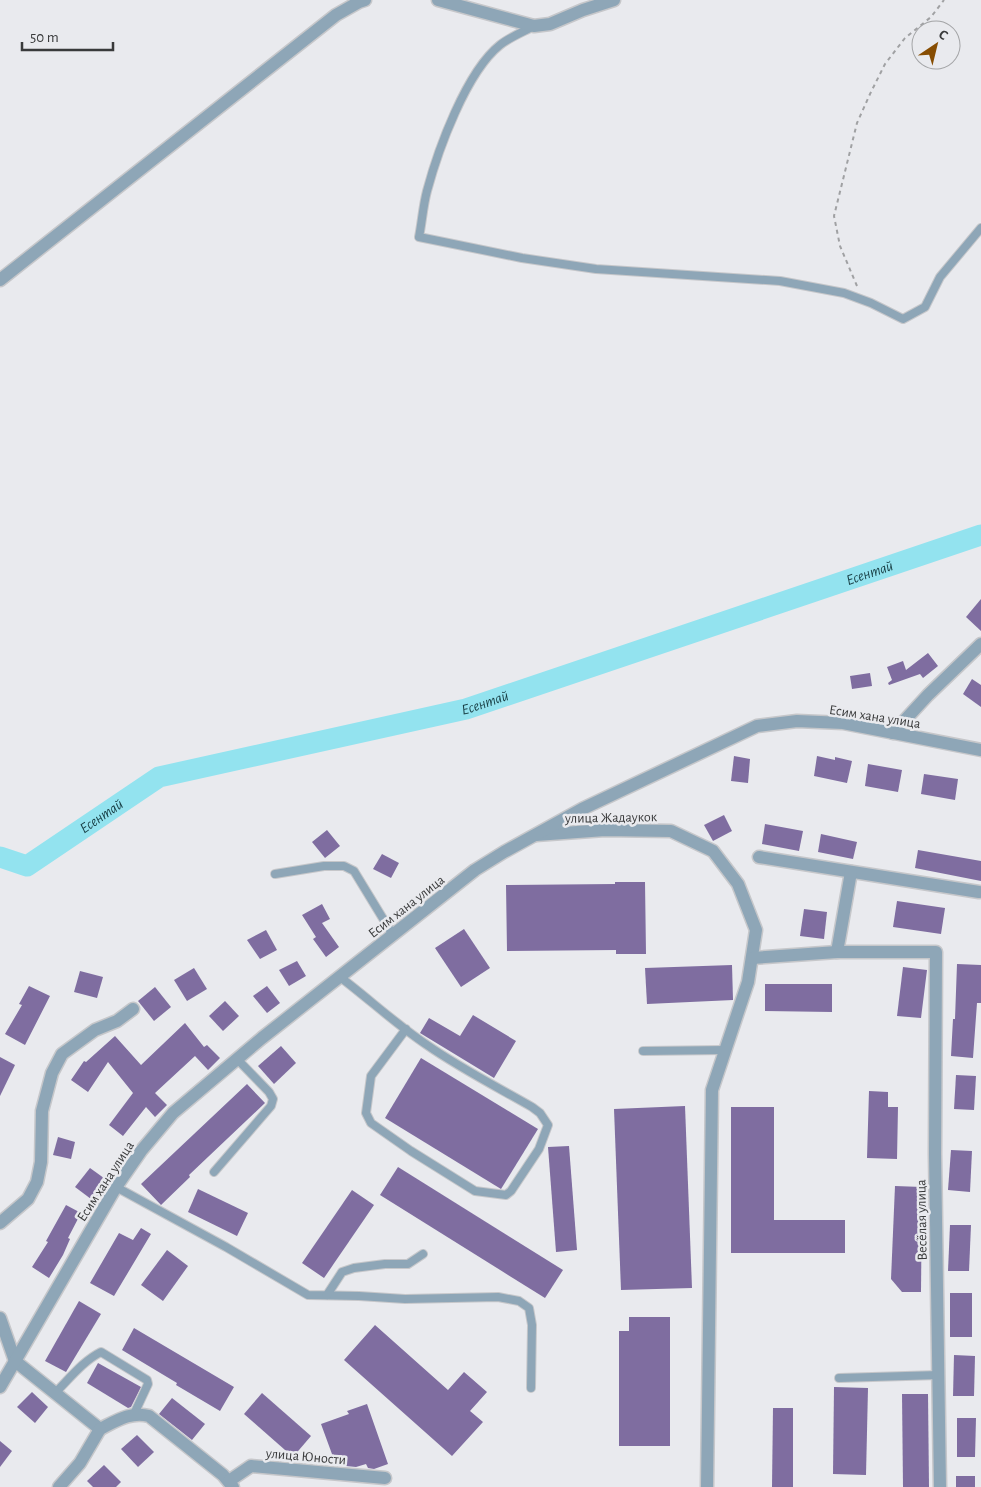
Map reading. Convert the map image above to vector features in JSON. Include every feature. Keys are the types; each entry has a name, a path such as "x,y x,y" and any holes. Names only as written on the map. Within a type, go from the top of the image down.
{"street":[{"path":"0,280 328,21 365,0"},
{"path":"438,0 464,4 534,26 550,24 583,10 614,0"},
{"path":"893,733 928,695 981,644"},
{"name":"Есим хана улица","path":"0,1387 116,1187 141,1150 173,1113 237,1059 476,870 582,809 757,726 797,721 843,723 981,750"},
{"name":"улица Жадаукок","path":"536,835 605,830 671,831 713,851 738,884 756,930 748,982 712,1090 707,1487"},
{"path":"759,857 979,892"},
{"path":"752,958 837,952 851,872"},
{"name":"Весёлая улица","path":"837,952 936,952 935,1154 940,1487"},
{"path":"0,1223 28,1199 38,1182 42,1111 52,1073 62,1054 95,1030 117,1021 134,1009"},
{"path":"0,1318 15,1361 100,1429"},
{"path":"59,1487 80,1463 100,1429 134,1414 149,1416 231,1484"},
{"name":"улица Юности","path":"231,1484 251,1466 385,1478"}],"lane":[{"path":"534,26 500,44 483,63 466,91 444,137 427,192 420,237 514,256 596,269 780,280 844,293 903,318 925,307 940,278 981,228"},
{"path":"275,874 324,866 344,866 354,871 393,935"},
{"path":"340,977 406,1029 425,1044 540,1113 548,1125 539,1149 511,1191 506,1195 475,1191 410,1151 371,1123 366,1113 371,1076 406,1029"},
{"path":"642,1051 725,1050"},
{"path":"214,1172 271,1106 273,1099 269,1092 237,1059"},
{"path":"116,1187 226,1247 308,1295 405,1300 498,1297 519,1301 529,1308 532,1326 531,1388"},
{"path":"327,1295 342,1272 354,1268 385,1264 408,1264 423,1254"},
{"path":"55,1393 88,1358 102,1352 147,1380 148,1384 134,1414"},
{"path":"839,1378 939,1375"}],"path":[{"path":"871,303 858,291 840,246 834,216 857,123 885,64 905,38 931,17 944,0"}],"building":[{"path":"981,599 981,631 966,617"},
{"path":"928,653 938,666 923,678 920,674 889,685 888,683 892,680 887,667 903,661 906,670"},
{"path":"870,673 872,686 852,689 850,676"},
{"path":"972,679 981,685 981,707 963,694"},
{"path":"734,756 750,759 748,783 731,781"},
{"path":"817,756 835,760 835,757 852,761 847,783 814,776"},
{"path":"868,764 902,770 898,792 865,786"},
{"path":"924,774 958,779 955,800 921,794"},
{"path":"724,815 732,831 713,841 704,825"},
{"path":"765,824 803,831 799,851 762,844"},
{"path":"327,830 340,846 325,858 312,842"},
{"path":"821,834 857,842 853,859 818,852"},
{"path":"918,850 981,861 981,881 915,868"},
{"path":"382,854 399,863 391,878 373,869"},
{"path":"615,882 645,882 646,954 616,954 616,950 507,951 506,885 615,884"},
{"path":"897,901 945,908 941,934 893,927"},
{"path":"322,904 330,919 322,923 339,947 326,957 313,939 316,937 302,915"},
{"path":"804,909 827,912 824,939 800,936"},
{"path":"464,929 490,968 461,987 435,948"},
{"path":"266,930 277,950 260,959 247,940"},
{"path":"297,961 306,976 289,986 279,970"},
{"path":"957,964 981,965 981,1003 977,1003 973,1058 951,1056 953,1019 955,1019"},
{"path":"732,965 733,1000 647,1004 645,968"},
{"path":"903,967 927,970 921,1018 897,1016"},
{"path":"194,968 207,989 187,1001 174,980"},
{"path":"80,971 103,977 97,998 74,992"},
{"path":"765,984 832,984 832,1012 765,1011"},
{"path":"29,986 50,996 25,1045 5,1034 22,1005 19,1004"},
{"path":"267,986 280,1003 267,1013 253,996"},
{"path":"155,987 171,1007 154,1021 138,1001"},
{"path":"225,1001 239,1016 223,1031 209,1016"},
{"path":"473,1015 516,1041 494,1078 420,1033 429,1018 460,1036"},
{"path":"185,1023 204,1047 207,1045 220,1058 208,1070 195,1056 155,1093 167,1105 155,1117 146,1107 123,1136 109,1125 133,1093 108,1062 88,1092 71,1080 84,1061 86,1062 115,1036 141,1065"},
{"path":"281,1046 296,1063 274,1084 258,1066"},
{"path":"0,1057 15,1065 0,1096"},
{"path":"421,1058 538,1129 501,1189 385,1118"},
{"path":"956,1075 976,1076 974,1110 954,1109"},
{"path":"247,1084 265,1103 189,1175 190,1177 161,1205 141,1184"},
{"path":"869,1091 888,1092 888,1107 898,1107 897,1159 867,1158"},
{"path":"685,1106 692,1288 621,1290 614,1109"},
{"path":"731,1107 774,1107 774,1220 845,1220 845,1253 731,1253"},
{"path":"58,1137 75,1142 71,1159 53,1155"},
{"path":"569,1146 577,1250 556,1252 548,1147"},
{"path":"951,1150 972,1151 970,1192 948,1190"},
{"path":"398,1167 563,1270 545,1298 380,1195"},
{"path":"90,1168 108,1181 95,1199 91,1199 75,1187"},
{"path":"895,1186 922,1187 921,1292 902,1292 891,1279"},
{"path":"198,1189 248,1213 237,1236 188,1212"},
{"path":"352,1190 374,1205 324,1278 302,1263"},
{"path":"66,1205 81,1213 68,1238 70,1239 63,1255 49,1278 32,1267 48,1242 46,1241"},
{"path":"950,1225 971,1225 969,1271 948,1271"},
{"path":"141,1228 151,1234 114,1296 90,1283 119,1233 133,1240"},
{"path":"167,1250 188,1266 163,1301 141,1285"},
{"path":"950,1293 972,1293 972,1337 950,1337"},
{"path":"79,1301 101,1314 66,1372 45,1361"},
{"path":"629,1317 670,1317 670,1446 619,1446 619,1331 629,1331"},
{"path":"375,1325 448,1390 464,1372 487,1392 470,1411 483,1422 452,1456 344,1360"},
{"path":"134,1328 234,1387 220,1411 122,1350"},
{"path":"954,1355 975,1356 974,1396 953,1396"},
{"path":"98,1363 141,1387 131,1407 128,1408 87,1383"},
{"path":"834,1387 868,1388 866,1475 833,1474"},
{"path":"32,1392 48,1407 35,1423 17,1407"},
{"path":"262,1393 311,1436 293,1457 244,1414"},
{"path":"902,1394 928,1394 929,1487 903,1487"},
{"path":"172,1398 205,1424 192,1440 159,1414"},
{"path":"367,1404 388,1464 374,1469 368,1468 366,1464 356,1467 336,1465 321,1424 349,1414 347,1411"},
{"path":"773,1408 793,1408 793,1487 772,1487"},
{"path":"957,1418 976,1418 975,1457 957,1457"},
{"path":"137,1435 154,1452 138,1467 121,1449"},
{"path":"0,1441 12,1451 0,1467"},
{"path":"104,1465 121,1482 116,1487 93,1487 87,1481"},
{"path":"956,1476 975,1476 975,1487 956,1487"}],"waterway":[{"name":"Есентай","path":"0,857 27,866 159,777 466,709 981,535"}]}
